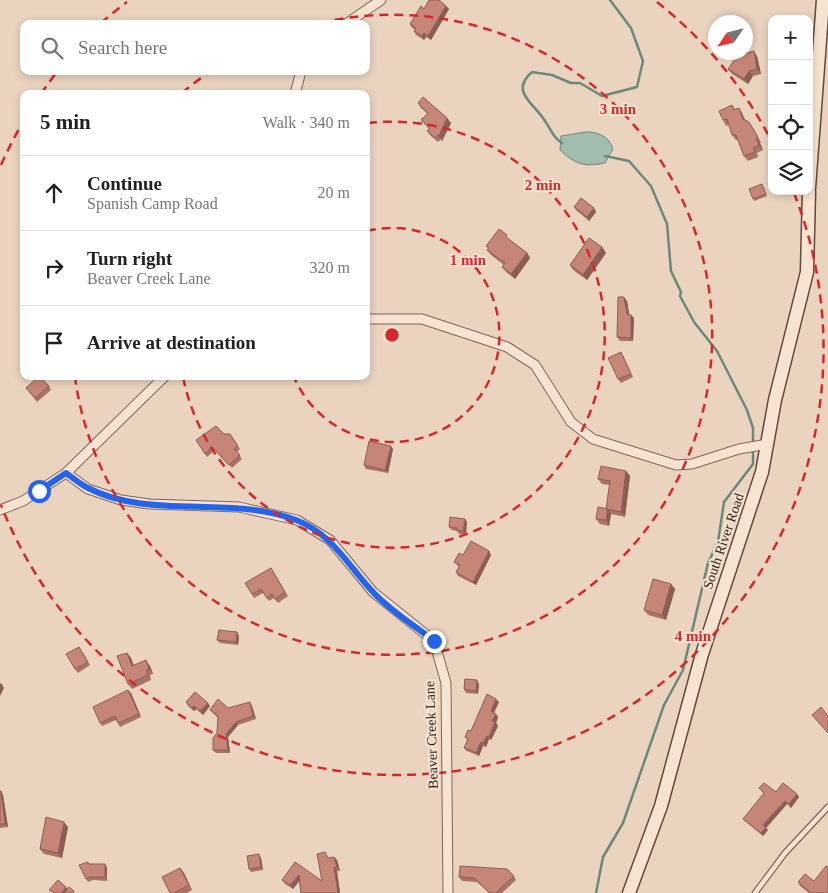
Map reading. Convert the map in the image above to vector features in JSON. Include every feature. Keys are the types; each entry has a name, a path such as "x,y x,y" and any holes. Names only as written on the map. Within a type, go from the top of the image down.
{"main road":[{"name":"South River Road","path":"812,150 823,0"},
{"name":"South River Road","path":"629,893 661,806 702,654 753,502 768,444 775,400 807,272 809,195"}],"street":[{"path":"352,20 381,0"},
{"path":"296,90 300,75"},
{"path":"370,319 422,319 507,348 535,365 572,422 594,439 676,465 692,464 739,449 768,444"},
{"path":"0,510 23,501 66,473 161,380"},
{"name":"Beaver Creek Lane","path":"66,473 88,488 120,500 149,504 239,507 297,520 330,540 373,592 434,641 446,683 448,893"}],"lane":[{"path":"755,893 785,853 828,807"}],"shaded area":[{"path":"586,132 595,133 609,141 613,149 605,163 581,164 560,150 561,136"}],"building":[{"path":"429,0 439,0 446,6 428,36 424,33 422,36 414,31 416,28 410,24 421,6 424,9"},
{"path":"753,51 757,69 749,71 744,79 728,69 734,60 753,60"},
{"path":"423,97 447,118 439,136 435,138 427,131 430,128 421,120 428,113 418,103"},
{"path":"732,105 734,110 739,108 743,119 749,122 758,137 756,138 759,145 753,148 755,152 744,156 736,135 732,135 727,119 723,120 719,111"},
{"path":"762,184 766,194 753,199 749,189"},
{"path":"581,198 594,208 587,217 574,207"},
{"path":"499,229 507,235 506,237 527,253 511,274 502,267 505,263 487,250 489,248 486,246"},
{"path":"589,238 602,247 583,275 570,265"},
{"path":"618,297 624,297 627,314 631,315 631,338 617,337"},
{"path":"621,352 631,374 618,379 608,358"},
{"path":"35,380 43,380 49,386 35,398 26,388"},
{"path":"216,426 224,434 230,434 238,446 234,449 240,455 229,465 212,447 205,454 196,440"},
{"path":"369,441 391,446 385,470 364,465"},
{"path":"601,466 626,471 621,512 606,509 610,481 598,479"},
{"path":"598,507 608,509 606,520 596,519"},
{"path":"450,517 465,519 463,531 449,527"},
{"path":"471,541 489,551 473,582 456,572 460,565 454,562 459,553 463,555"},
{"path":"271,568 285,592 275,599 272,594 267,598 261,589 252,594 245,583"},
{"path":"653,579 671,584 662,615 644,610"},
{"path":"219,630 237,632 236,642 217,640"},
{"path":"79,647 88,662 75,669 66,654"},
{"path":"127,653 132,666 146,660 149,669 146,670 148,675 128,684 117,656"},
{"path":"465,679 477,680 476,691 464,689"},
{"path":"128,690 139,714 118,723 115,716 100,723 93,707"},
{"path":"195,692 208,703 200,711 194,706 192,708 186,702"},
{"path":"487,694 496,699 491,711 496,714 492,721 495,722 489,737 487,736 483,743 481,742 476,753 464,748 468,739 465,737 468,730 471,731"},
{"path":"218,699 228,708 250,702 253,716 236,722 226,734 228,750 213,750 213,738 217,733 218,716 210,710"},
{"path":"821,707 828,716 828,733 812,715"},
{"path":"764,783 776,792 783,783 797,794 789,804 785,801 763,825 766,827 761,833 743,819 764,793 759,788"},
{"path":"1,791 5,824 0,824"},
{"path":"46,817 64,822 58,853 40,849"},
{"path":"325,852 328,858 334,857 337,867 334,867 338,893 301,893 299,875 290,885 282,880 295,862 322,881 317,854"},
{"path":"259,854 261,867 249,869 247,856"},
{"path":"88,862 89,864 105,864 105,877 90,877 86,879 79,865"},
{"path":"460,866 507,869 514,876 496,893 490,893 474,878 459,877"},
{"path":"826,866 828,867 828,893 811,893 798,882 805,874 814,881"},
{"path":"180,868 189,885 174,893 170,893 162,877"},
{"path":"58,880 66,887 61,893 54,893 49,890"},
{"path":"69,887 74,891 73,893 64,893"}],"waterway":[{"path":"562,143 554,136 541,115 526,98 523,86 532,72 552,75 571,83 580,83 602,96 637,87 643,61 631,28 610,0"},
{"path":"596,893 603,857 623,823 664,705 683,670 708,563 718,542 724,502 753,464 753,428 747,410 717,351 694,322 680,296 681,292 671,271 667,224 651,186 629,161 605,156"}],"route":[{"path":"39,491 66,473 88,488 120,500 149,504 239,507 297,520 330,540 373,592 434,641"}]}
